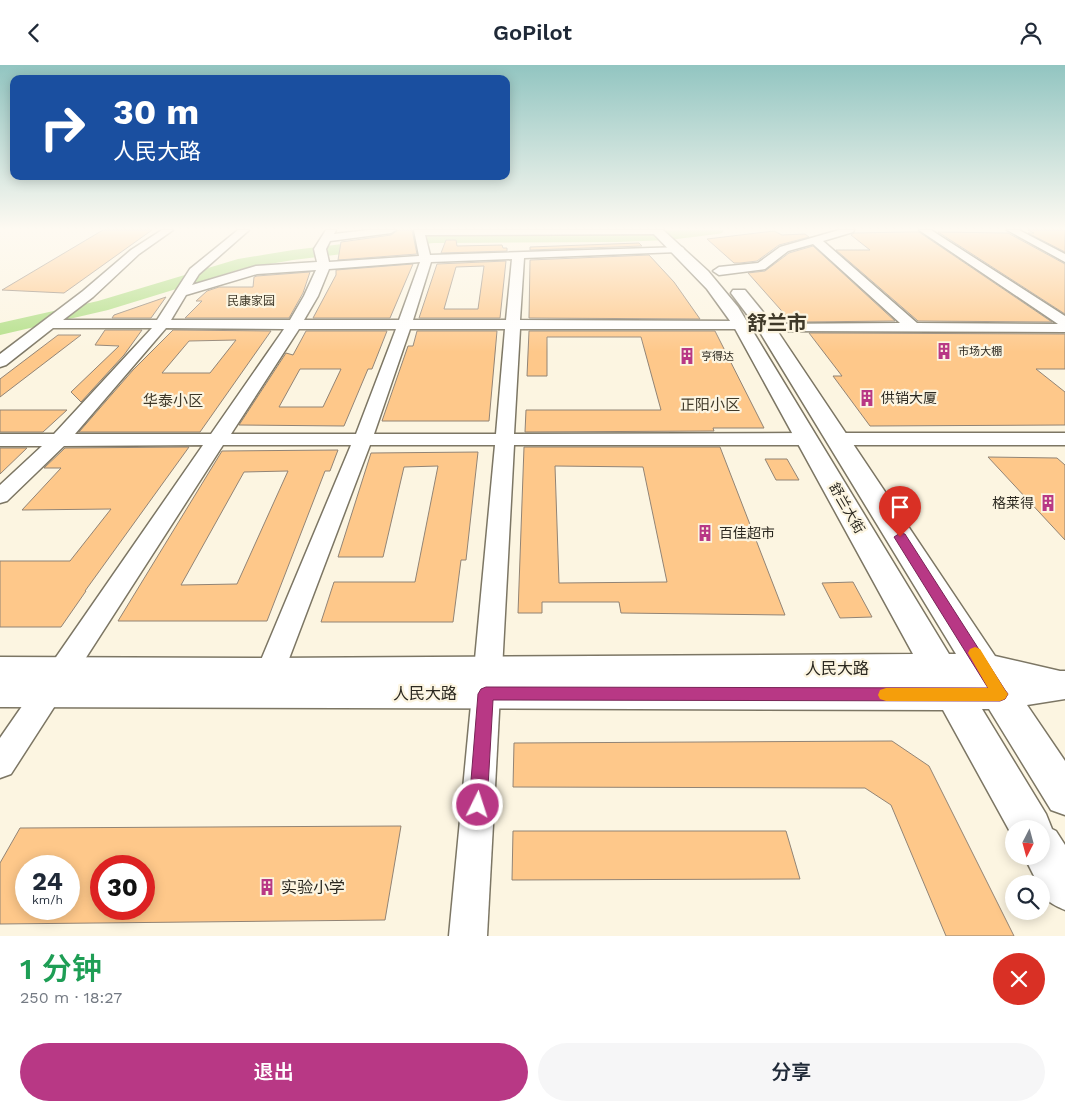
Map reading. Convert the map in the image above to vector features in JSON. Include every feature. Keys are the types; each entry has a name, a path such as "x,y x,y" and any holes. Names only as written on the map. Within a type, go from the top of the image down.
{"main road":[{"name":"舒兰大街","path":"702,271 732,308 754,326 807,439 1027,820"},
{"name":"舒兰大街","path":"719,271 754,326 837,439 1065,796"},
{"name":"人民大路","path":"0,671 56,682 992,681 1063,685"},
{"name":"人民大路","path":"0,692 56,682 270,671 487,682"},
{"path":"1050,861 1065,887"}],"street":[{"path":"0,362 88,294 114,271"},
{"path":"0,497 59,440 161,325 196,271"},
{"path":"182,291 254,271"},
{"path":"0,764 294,325 311,296 318,271"},
{"path":"270,671 364,440 424,271"},
{"path":"468,936 517,271"},
{"path":"850,271 914,327"},
{"path":"986,271 1065,323"},
{"path":"49,325 1065,328"},
{"path":"0,440 807,439"},
{"path":"837,439 1063,441"}],"building":[{"path":"35,271 95,271 64,293 2,290"},
{"path":"336,271 410,271 390,318 313,318 336,275"},
{"path":"435,271 455,271 444,309 478,309 483,271 505,271 500,318 419,318"},
{"path":"530,271 663,271 674,282 700,319 529,318"},
{"path":"765,271 840,271 895,321 800,322 797,318 788,318 748,273"},
{"path":"860,271 976,271 1052,322 918,321"},
{"path":"998,271 1065,271 1065,314"},
{"path":"310,272 303,293 289,318 185,318 202,301 196,301 207,291 219,287 253,287 254,277 257,276"},
{"path":"166,297 151,318 112,318 114,315"},
{"path":"105,330 142,330 124,355 81,402 71,392 119,346 95,345"},
{"path":"173,330 271,331 200,432 79,432 133,370","holes":["236,340 210,373 162,373 189,341"]},
{"path":"306,331 387,331 372,369 368,369 344,426 239,425 286,353 293,355","holes":["300,369 341,369 323,407 279,407"]},
{"path":"417,331 497,331 489,421 382,421 408,346 413,346"},
{"path":"529,331 715,331 764,428 713,428 714,431 525,432 526,410 661,410 641,337 547,337 547,376 527,376"},
{"path":"809,333 1065,334 1065,369 1036,369 1065,392 1065,425 870,426 833,376 842,376"},
{"path":"58,335 81,335 0,397 0,379"},
{"path":"0,410 67,410 43,432 0,432"},
{"path":"189,447 61,627 0,627 0,561 70,561 111,509 22,510 61,468 44,468 65,448"},
{"path":"524,447 720,447 785,615 621,613 619,602 542,602 542,613 518,613","holes":["555,466 643,467 667,582 559,583"]},
{"path":"0,448 27,448 0,474"},
{"path":"338,450 330,471 325,471 267,621 118,621 222,451","holes":["288,471 237,584 181,585 244,472"]},
{"path":"478,452 466,560 461,560 453,622 321,622 334,582 415,582 438,466 404,467 383,557 338,557 371,453"},
{"name":"格莱得","path":"988,457 1057,458 1065,465 1065,540"},
{"path":"765,459 787,459 799,480 776,480"},
{"path":"853,582 872,617 840,618 822,583"},
{"path":"892,741 929,766 1014,936 946,936 891,805 865,788 513,787 514,743"},
{"name":"实验小学","path":"401,826 385,920 0,924 0,863 20,828"},
{"path":"513,831 786,831 800,879 512,880"}],"waterway":[{"path":"0,329 37,319 101,306 216,271"}],"slow traffic":[{"path":"886,695 1000,694 975,653"}],"place":[{"name":"市场大棚","path":"944,351"},
{"name":"亨得达","path":"687,356"},
{"name":"供销大厦","path":"867,398"},
{"name":"格莱得","path":"1048,503"},
{"name":"百佳超市","path":"705,533"},
{"name":"实验小学","path":"267,887"}],"district":[{"name":"民康家园","path":"251,301"},
{"name":"舒兰市","path":"777,323"},
{"name":"华泰小区","path":"173,401"},
{"name":"正阳小区","path":"710,405"}],"route":[{"path":"478,805 486,694 1000,694 900,537"}]}
